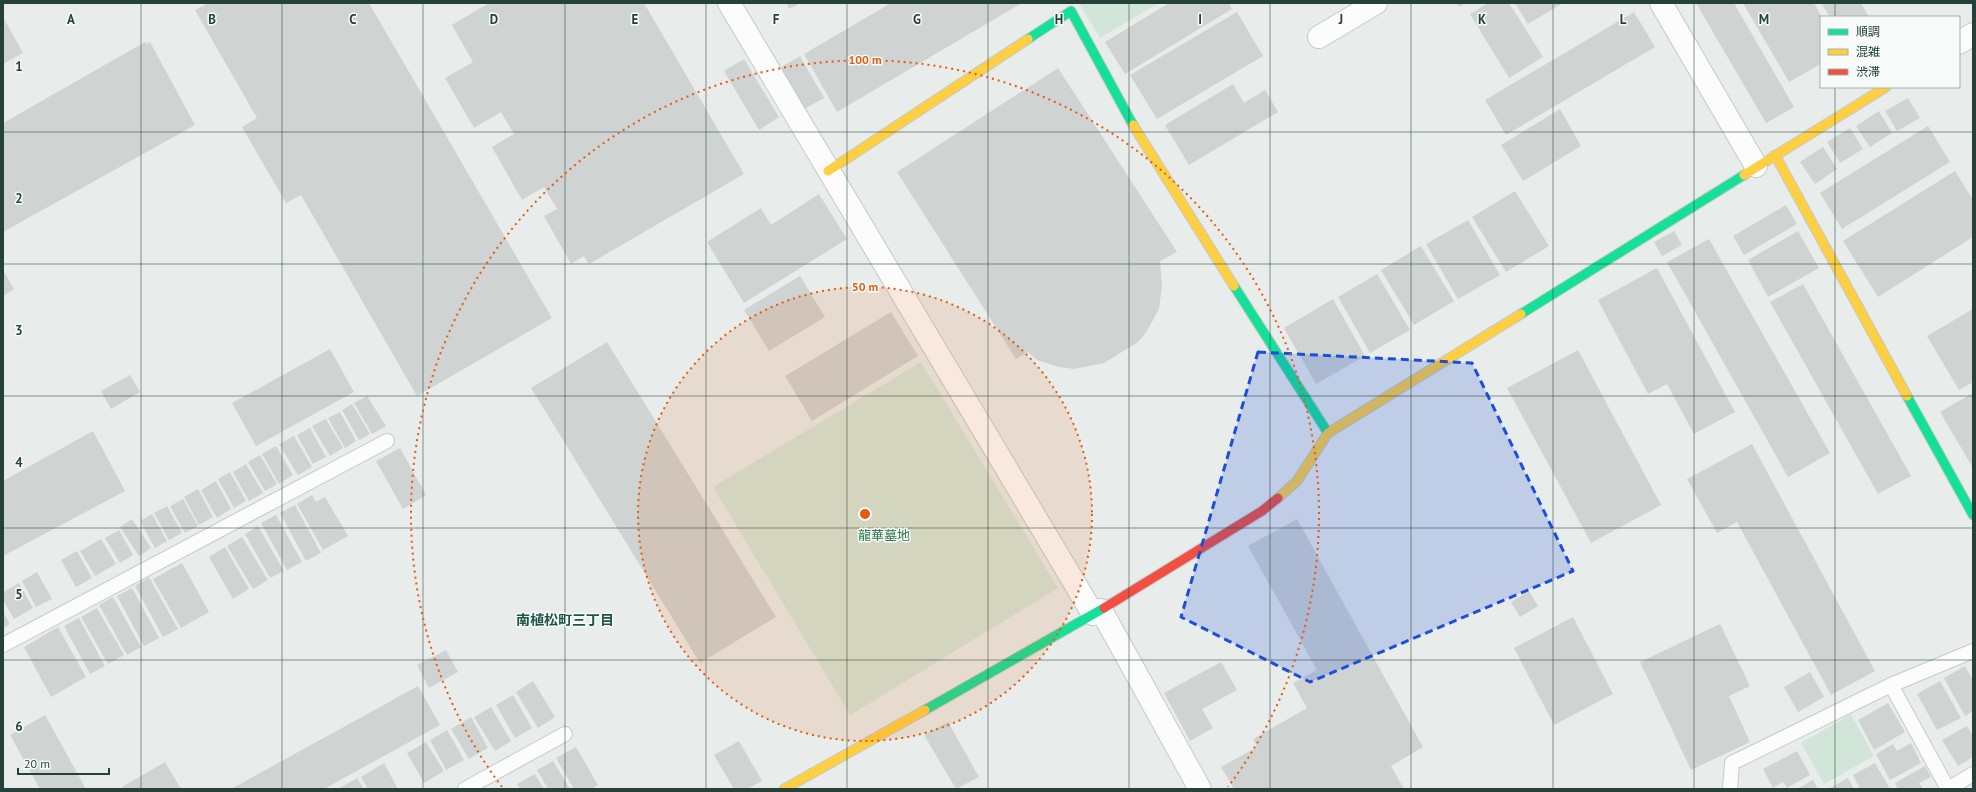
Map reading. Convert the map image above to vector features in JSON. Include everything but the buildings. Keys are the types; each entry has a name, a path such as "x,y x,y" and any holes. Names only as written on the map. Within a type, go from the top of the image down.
{"street":[{"path":"729,3 828,171 1097,612 1200,789"},
{"path":"1319,37 1376,3"},
{"path":"1661,3 1756,166"},
{"path":"828,171 1071,11 1140,139 1328,433"},
{"path":"1960,42 1973,34"},
{"path":"784,789 1097,612 1262,511 1297,481 1328,433 1756,166 1884,88"},
{"path":"1775,155 1973,515"}],"lane":[{"path":"3,645 387,441"},
{"path":"1730,789 1732,764 1891,685 1973,652"},
{"path":"1891,685 1948,789 1973,774"},
{"path":"465,789 565,734"}],"highlighted area":[{"path":"1258,352 1472,363 1573,571 1310,682 1181,617"}],"green space":[{"path":"1079,3 1159,3 1100,38"},
{"name":"龍華墓地","path":"921,362 1058,588 850,715 713,487"},
{"path":"1851,714 1874,756 1824,784 1801,743"}],"traffic: fast":[{"path":"1028,39 1071,11 1133,125"},
{"path":"1521,314 1744,175"},
{"path":"1234,286 1328,433"},
{"path":"1907,396 1973,515"},
{"path":"925,710 1104,608"}],"traffic: slow":[{"path":"828,171 1028,39"},
{"path":"1744,175 1884,88"},
{"path":"1133,125 1234,286"},
{"path":"1775,155 1907,396"},
{"path":"1278,498 1297,481 1328,433 1521,314"},
{"path":"784,789 925,710"}],"traffic: jam":[{"path":"1104,608 1262,511 1278,498"}],"district":[{"name":"南植松町三丁目","path":"565,620"}]}
